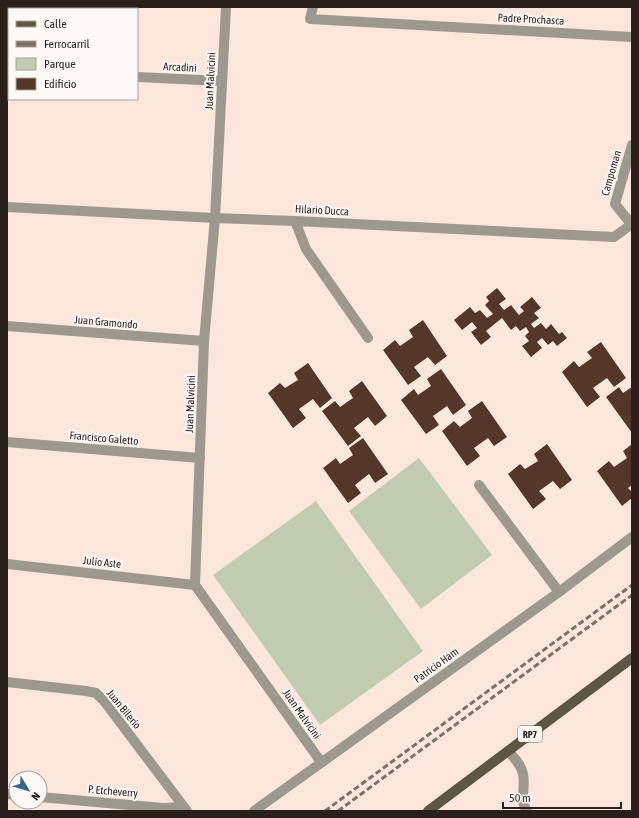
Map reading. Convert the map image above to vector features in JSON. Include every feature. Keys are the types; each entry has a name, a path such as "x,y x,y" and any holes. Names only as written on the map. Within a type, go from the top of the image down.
{"main road":[{"name":"RP7","path":"428,811 632,658"}],"street":[{"name":"Juan Malvicini","path":"226,7 215,218 204,342 195,585 321,762"},
{"name":"Padre Prochasca","path":"313,7 310,19 632,37"},
{"name":"Arcadini","path":"138,77 222,81"},
{"name":"Campoman","path":"632,145 615,204 632,224"},
{"name":"Hilario Ducca","path":"7,207 614,237 632,224"},
{"path":"295,221 306,249 368,338"},
{"name":"Juan Gramondo","path":"7,326 204,342"},
{"name":"Francisco Galetto","path":"7,442 200,458"},
{"path":"479,485 559,592"},
{"name":"Patricio Ham","path":"254,811 559,592 632,537"},
{"name":"Julio Aste","path":"7,564 195,585"},
{"name":"Juan Bilerio","path":"7,682 96,693 104,701 186,809"},
{"path":"508,751 519,764 523,773 523,800 527,811"},
{"name":"P. Etcheverry","path":"48,798 186,809"}],"green space":[{"path":"419,458 492,555 421,609 349,511"},
{"path":"316,501 423,651 320,725 213,575"}],"building":[{"path":"497,288 506,299 499,304 504,310 511,305 519,315 524,311 520,307 532,297 541,308 534,313 539,318 531,324 534,328 541,323 546,329 551,324 559,334 562,332 567,338 557,346 553,341 548,345 542,338 537,342 542,348 531,357 522,346 529,341 525,336 529,332 526,327 520,331 516,326 511,330 502,318 486,331 491,337 481,345 471,332 477,328 472,322 462,330 454,320 470,307 475,313 480,310 487,318 493,314 485,305 489,301 486,297"},
{"path":"423,320 447,356 435,365 428,357 414,367 421,376 408,385 383,350 395,340 400,346 413,337 409,330"},
{"path":"601,342 626,378 614,387 607,378 593,388 600,397 587,407 562,372 574,361 579,367 592,358 587,352"},
{"path":"308,363 332,398 320,408 313,399 299,409 306,418 293,428 268,393 280,383 285,388 298,380 294,373"},
{"path":"441,369 466,405 453,415 447,406 433,416 439,425 426,434 401,400 414,389 418,395 431,386 427,379"},
{"path":"362,381 387,416 375,426 368,417 354,428 361,436 348,446 322,411 335,401 340,407 353,398 349,391"},
{"path":"619,387 623,393 632,387 632,433 606,397"},
{"path":"482,401 507,437 494,446 488,438 474,448 480,456 467,466 442,431 454,421 460,427 472,418 468,411"},
{"path":"363,438 388,474 375,483 369,474 355,485 361,493 348,503 323,468 336,458 340,464 353,455 349,448"},
{"path":"547,444 572,480 560,489 553,481 539,491 546,499 533,509 508,474 520,464 525,469 538,461 534,454"},
{"path":"632,444 632,485 628,488 632,492 632,498 622,506 597,471 609,461 614,467 627,458 623,451"}],"railway":[{"path":"325,811 632,585"},
{"path":"338,811 632,595"}]}
